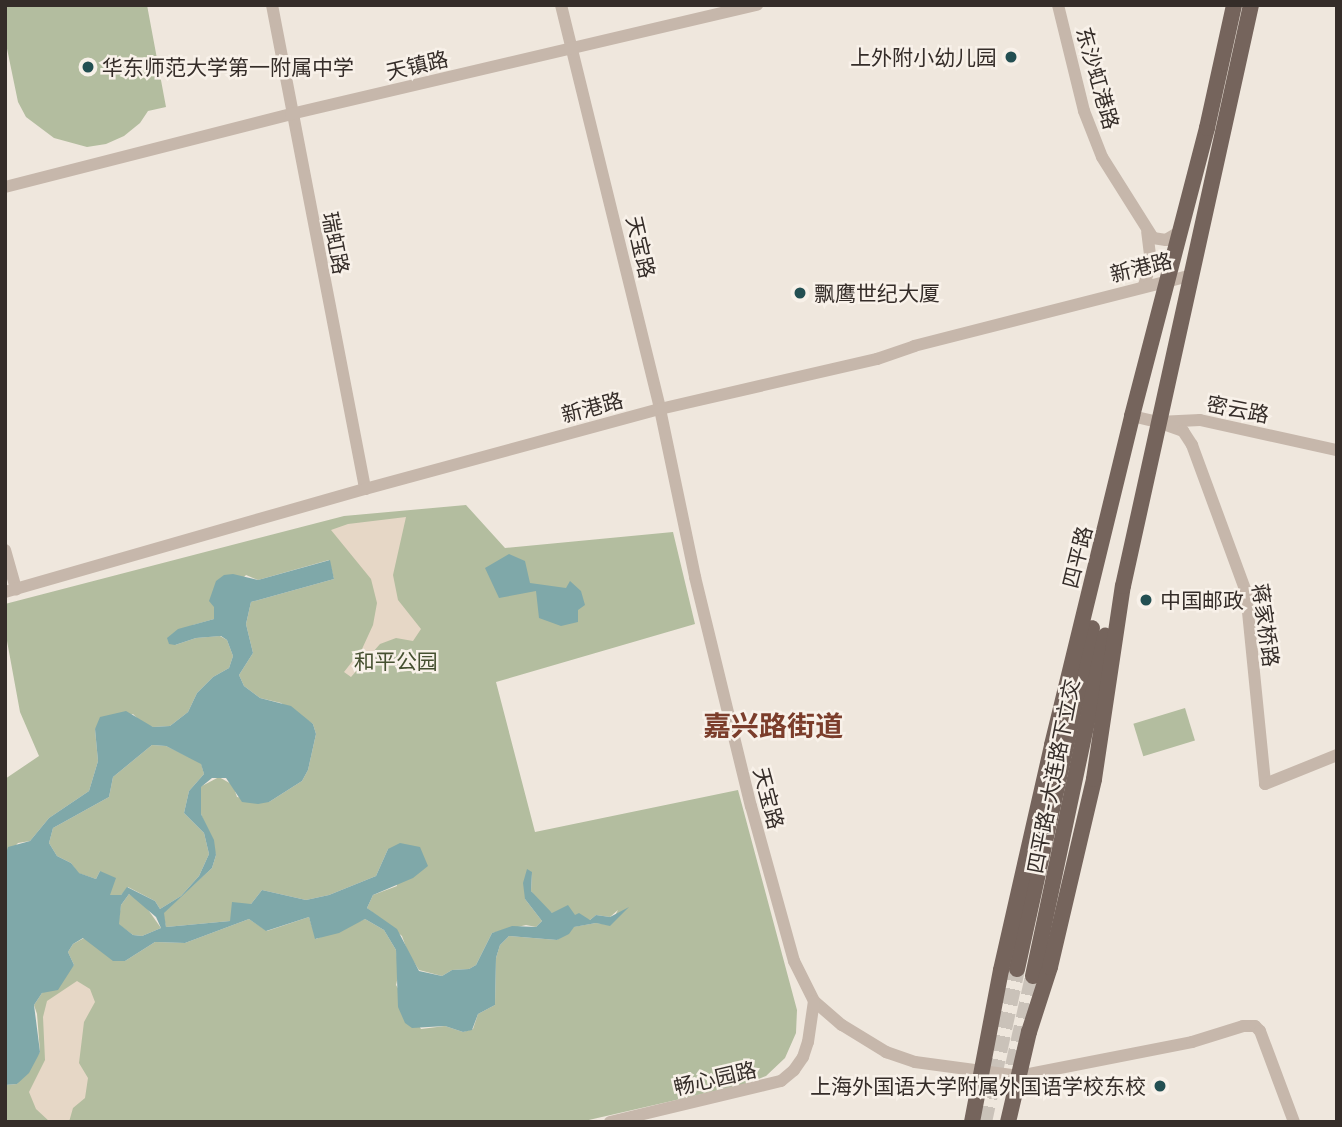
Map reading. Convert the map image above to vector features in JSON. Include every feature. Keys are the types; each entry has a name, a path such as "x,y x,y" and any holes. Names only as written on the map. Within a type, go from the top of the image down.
{"main road":[{"name":"四平路","path":"972,1122 1001,970 1132,416 1181,231 1234,5"},
{"path":"1008,1122 1029,1032 1050,967 1091,790 1123,586 1251,5"},
{"name":"四平路-大连路下立交","path":"1033,976 1096,671 1123,586"},
{"name":"四平路-大连路下立交","path":"1017,969 1093,622 1091,587"}],"street":[{"name":"瑞虹路","path":"272,5 365,489"},
{"name":"天宝路","path":"561,5 660,408 695,577 751,806 794,961 814,1001 842,1024 886,1052 915,1062 1019,1076 1192,1042 1243,1026 1255,1027 1260,1031 1294,1122"},
{"name":"天镇路","path":"5,187 291,114 757,5"},
{"name":"东沙虹港路","path":"1058,5 1092,134 1147,231 1151,263 1144,285"},
{"path":"1147,231 1159,240 1181,231"},
{"name":"新港路","path":"11,591 660,408 877,359 1144,285 1192,275"},
{"name":"密云路","path":"1132,416 1158,422 1200,420 1337,450"},
{"name":"蒋家桥路","path":"1158,422 1183,431 1192,445 1246,592 1265,784 1337,755"},
{"path":"5,550 11,591"},
{"name":"畅心园路","path":"610,1122 781,1081 803,1058 814,1001"}],"green space":[{"name":"华东师范大学第一附属中学","path":"5,5 147,5 166,107 148,111 140,123 124,136 106,144 87,147 54,138 26,117 18,102 5,39"},
{"name":"和平公园","path":"466,505 505,548 673,532 695,624 496,682 535,832 738,790 797,1010 796,1033 785,1058 766,1076 746,1084 580,1122 5,1122 5,1085 17,1084 40,1052 34,1005 42,993 74,965 68,952 73,944 84,938 125,961 155,942 185,943 249,919 267,931 309,917 316,939 365,919 384,930 396,950 399,972 396,985 421,1029 445,1026 463,1032 473,1029 478,1014 495,1005 496,958 500,945 509,936 557,940 573,927 596,923 610,925 618,910 610,917 596,915 590,920 552,913 543,907 531,891 532,872 525,899 542,921 536,927 526,925 492,933 476,965 469,969 452,970 442,976 419,970 408,953 402,936 367,908 373,895 397,886 388,849 376,876 329,895 306,900 262,890 251,904 230,921 166,927 163,913 212,868 216,855 201,814 200,787 219,777 233,785 237,797 269,802 302,781 308,770 316,734 313,724 281,703 260,698 244,686 239,675 253,653 246,624 251,602 334,579 329,560 258,580 246,575 214,607 214,619 193,625 175,645 196,638 220,636 227,640 233,656 229,668 213,677 197,693 188,712 170,726 153,727 143,724 133,714 95,729 98,761 89,791 49,818 30,841 18,843 5,857 5,779 39,756 20,712 5,630 5,604 344,516"},
{"path":"1185,708 1195,741 1143,756 1133,724"},
{"path":"152,745 166,746 201,763 204,774 189,791 184,813 204,833 209,854 199,876 181,896 160,909 155,901 128,887 121,895 109,895 100,871 96,879 78,873 71,863 57,856 49,843 53,828 109,797 113,777"},
{"path":"129,894 144,904 161,928 142,936 133,935 118,924 121,905"}],"shaded area":[{"path":"406,517 393,575 398,600 421,629 413,641 396,638 380,644 351,677 344,672 362,649 373,625 377,603 371,579 331,530 348,524"},
{"path":"77,981 90,989 95,1002 84,1022 79,1063 88,1078 85,1098 73,1108 69,1122 50,1122 36,1109 29,1092 45,1060 43,1017 47,1001"}],"water":[{"path":"509,554 525,561 530,583 566,588 570,581 581,591 585,605 578,610 578,622 561,626 539,618 536,591 499,598 485,568"},
{"path":"330,560 334,579 251,602 246,624 253,653 239,675 244,686 260,698 291,706 313,724 316,734 308,770 302,781 269,802 258,804 242,802 226,778 212,778 201,787 201,814 214,840 216,855 212,868 164,913 166,927 230,921 232,902 251,904 262,890 306,900 329,895 376,876 388,849 400,843 420,847 428,866 413,878 373,895 367,908 397,929 419,971 442,976 452,970 469,969 476,965 492,933 512,926 536,927 542,921 525,899 523,883 527,869 532,872 531,891 552,913 568,905 575,915 579,913 590,920 596,915 610,917 629,907 610,926 596,923 574,927 569,934 557,940 509,936 500,945 496,958 495,1005 478,1014 472,1030 463,1032 445,1026 412,1028 405,1023 398,1007 396,950 384,930 365,919 339,933 315,939 309,917 266,931 249,919 185,943 155,942 125,961 113,961 83,938 73,944 68,952 74,965 58,990 42,993 34,1005 40,1052 37,1058 29,1073 17,1084 5,1085 5,857 8,847 30,841 49,818 89,791 98,761 95,729 100,717 126,711 153,727 170,726 188,712 197,693 213,677 229,668 233,656 227,640 221,636 196,638 175,645 169,644 167,638 178,629 214,619 214,607 209,601 216,581 224,575 233,574 258,580","holes":["152,745 166,746 201,764 204,774 189,791 184,813 204,833 209,854 199,876 181,896 160,909 155,901 127,887 121,895 110,895 116,878 100,871 96,879 79,873 71,863 57,856 49,843 53,828 109,797 113,777","129,894 156,917 161,928 142,936 133,935 119,924 121,905"]}],"tunnel":[{"path":"984,1122 1017,969"},
{"path":"1008,1089 1033,976"}],"place":[{"name":"上外附小幼儿园","path":"1011,57"},
{"name":"华东师范大学第一附属中学","path":"88,67"},
{"name":"飘鹰世纪大厦","path":"800,293"},
{"name":"中国邮政","path":"1146,600"},
{"name":"上海外国语大学附属外国语学校东校","path":"1160,1086"}],"district":[{"name":"嘉兴路街道","path":"773,726"}]}
